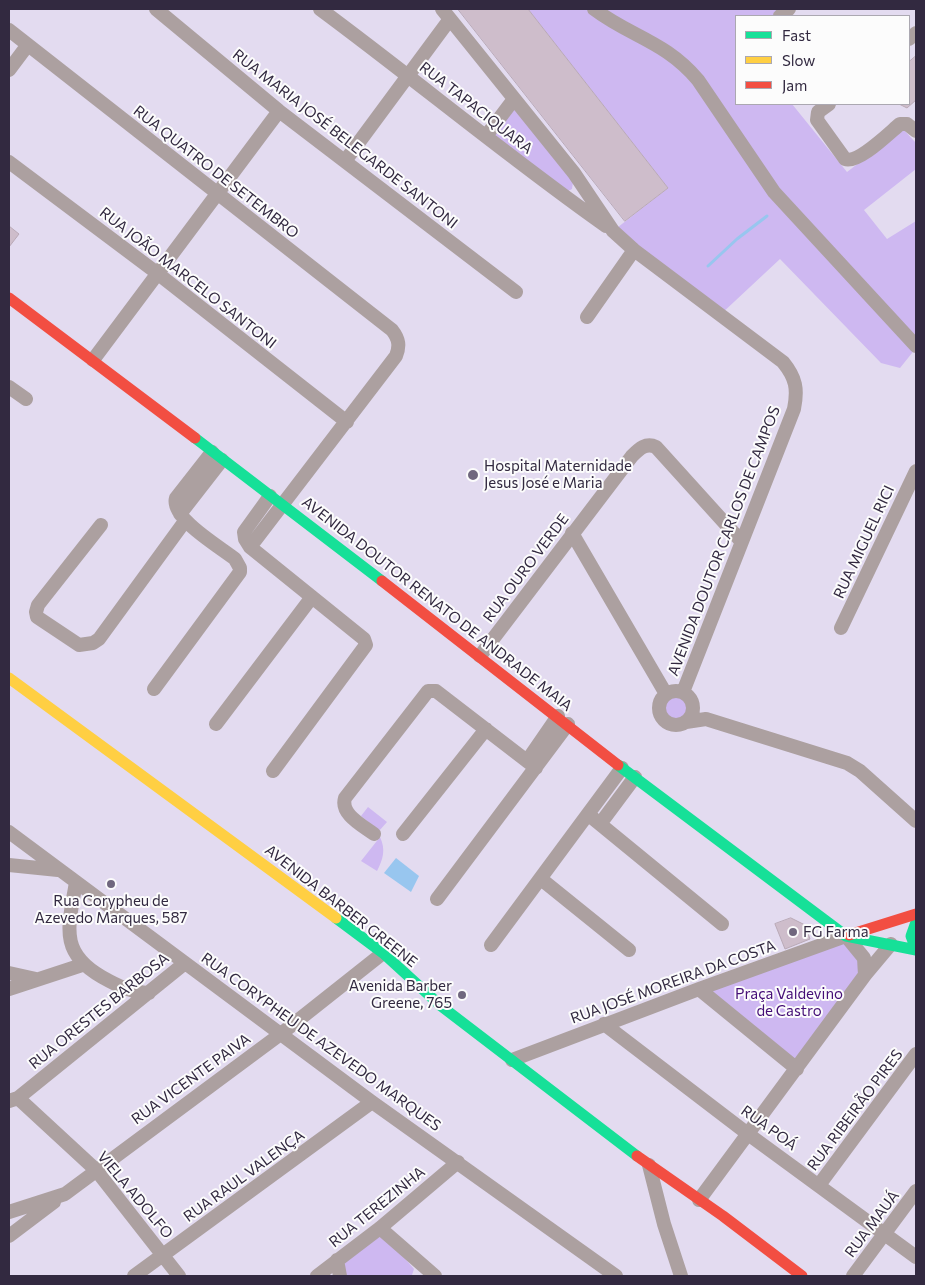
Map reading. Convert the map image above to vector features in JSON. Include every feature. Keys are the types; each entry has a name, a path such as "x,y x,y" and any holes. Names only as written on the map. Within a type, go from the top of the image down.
{"street":[{"name":"RUA MARIA JOSÉ BELEGARDE SANTONI","path":"156,9 279,111 516,292"},
{"name":"RUA TAPACIQUARA","path":"320,9 408,74 560,194 613,231"},
{"path":"594,9 655,43 686,65 774,192 916,346"},
{"path":"344,161 408,74 446,14"},
{"name":"AVENIDA DOUTOR CARLOS DE CAMPOS","path":"446,14 574,173 613,231 634,250 783,362 796,382 797,393 794,410 741,541 687,697"},
{"name":"RUA QUATRO DE SETEMBRO","path":"9,30 392,330 399,342 396,356 347,422"},
{"path":"9,70 27,46"},
{"path":"486,136 514,99"},
{"path":"824,108 819,125 845,159 849,161 859,158 900,124 914,129"},
{"path":"93,360 216,192 279,111"},
{"name":"RUA JOÃO MARCELO SANTONI","path":"9,162 157,273 347,422"},
{"path":"560,194 573,189 576,182 574,173"},
{"path":"587,317 634,250"},
{"name":"AVENIDA DOUTOR RENATO DE ANDRADE MAIA","path":"9,298 480,656 622,768 846,936"},
{"path":"9,387 26,399"},
{"path":"250,547 347,422"},
{"name":"RUA OURO VERDE","path":"480,656 632,456 645,446 652,444 656,447 741,541"},
{"path":"154,688 240,572 235,559 183,518 175,506 176,498 217,456"},
{"name":"RUA MIGUEL RICI","path":"841,628 916,471"},
{"path":"270,496 244,532 245,539 250,547 364,639 366,645 273,771"},
{"path":"101,525 38,605 36,612 37,617 79,645 93,643 98,638 183,518"},
{"path":"572,534 666,694"},
{"path":"216,724 312,597"},
{"name":"AVENIDA BARBER GREENE","path":"9,678 383,954 441,1006 649,1165 802,1276"},
{"path":"374,834 346,812 343,802 424,693 436,691 532,764"},
{"path":"687,697 693,713 686,722 681,725 670,725 661,718 658,708 662,698 666,694 677,691 687,697 706,720"},
{"path":"437,899 563,720"},
{"path":"686,722 706,720 827,755 847,763 860,771 916,821"},
{"path":"403,834 486,729"},
{"path":"594,820 622,768"},
{"path":"491,944 541,879 635,777"},
{"path":"594,820 722,924"},
{"name":"RUA CORYPHEU DE AZEVEDO MARQUES","path":"9,832 282,1033 372,1102 616,1276"},
{"path":"9,864 59,870"},
{"path":"541,879 629,950"},
{"path":"76,882 70,923 73,948 82,965 123,989 149,993"},
{"path":"846,936 916,914"},
{"path":"916,922 911,936 916,950"},
{"path":"846,936 916,950"},
{"path":"846,936 864,958 866,974"},
{"name":"RUA JOSÉ MOREIRA DA COSTA","path":"512,1060 699,988 846,936"},
{"path":"699,1200 866,974 891,944"},
{"path":"9,973 40,978 61,963 73,948"},
{"name":"RUA VICENTE PAIVA","path":"9,1212 64,1194 282,1033 383,954"},
{"name":"RUA ORESTES BARBOSA","path":"14,1099 185,963"},
{"path":"9,989 82,965"},
{"path":"699,988 797,1068"},
{"path":"106,1026 123,1006 123,989"},
{"name":"RUA POÁ","path":"604,1024 748,1134 916,1257"},
{"name":"RUA RIBEIRÃO PIRES","path":"819,1185 916,1054"},
{"name":"VIELA ADOLFO","path":"14,1099 96,1170 179,1276"},
{"name":"RUA RAUL VALENÇA","path":"134,1276 372,1102"},
{"name":"RUA TEREZINHA","path":"317,1276 380,1228 458,1162"},
{"path":"649,1165 664,1224 682,1276"},
{"name":"RUA MAUÁ","path":"853,1276 916,1192"},
{"path":"9,1236 64,1194"},
{"path":"380,1228 435,1276"},
{"path":"411,1257 416,1271 415,1276"},
{"path":"337,1260 340,1276"}],"green space":[{"path":"528,9 783,9 776,15 735,15 735,105 793,105 847,172 903,129 916,143 916,169 864,210 887,239 916,221 916,348 900,368 881,363 780,259 720,315 613,231 668,188"},
{"path":"513,107 573,182 572,189 566,192 490,135"},
{"path":"676,693 687,697 691,708 687,719 676,723 665,719 661,708 665,697"},
{"path":"368,807 387,822 379,831 361,816"},
{"path":"380,837 383,854 377,871 361,861"},
{"name":"Praça Valdevino de Castro","path":"843,940 856,953 862,972 796,1063 708,989"},
{"path":"380,1235 396,1248 414,1269 412,1275 348,1276 341,1271 341,1264"}],"water":[{"path":"396,858 419,876 411,892 384,873"}],"building":[{"path":"458,9 528,9 668,188 625,221"},
{"path":"916,56 916,100 907,108 901,105 910,105 910,61"},
{"path":"9,226 19,234 9,247"},
{"name":"FG Farma","path":"791,918 805,925 810,939 785,949 775,924"}],"waterway":[{"path":"708,266 737,239 767,216"}],"traffic: fast":[{"path":"195,438 382,581"},
{"path":"618,765 846,936 916,950"},
{"path":"336,918 383,953 441,1006 637,1156"},
{"path":"916,922 911,936 916,949"}],"traffic: slow":[{"path":"9,678 336,918"}],"traffic: jam":[{"path":"9,298 195,438"},
{"path":"382,581 618,765"},
{"path":"849,935 916,914"},
{"path":"637,1156 723,1216 802,1276"}],"place":[{"name":"Hospital Maternidade Jesus José e Maria","path":"473,475"},
{"name":"Rua Corypheu de Azevedo Marques, 587","path":"111,884"},
{"name":"FG Farma","path":"793,932"},
{"name":"Avenida Barber Greene, 765","path":"462,995"}]}
